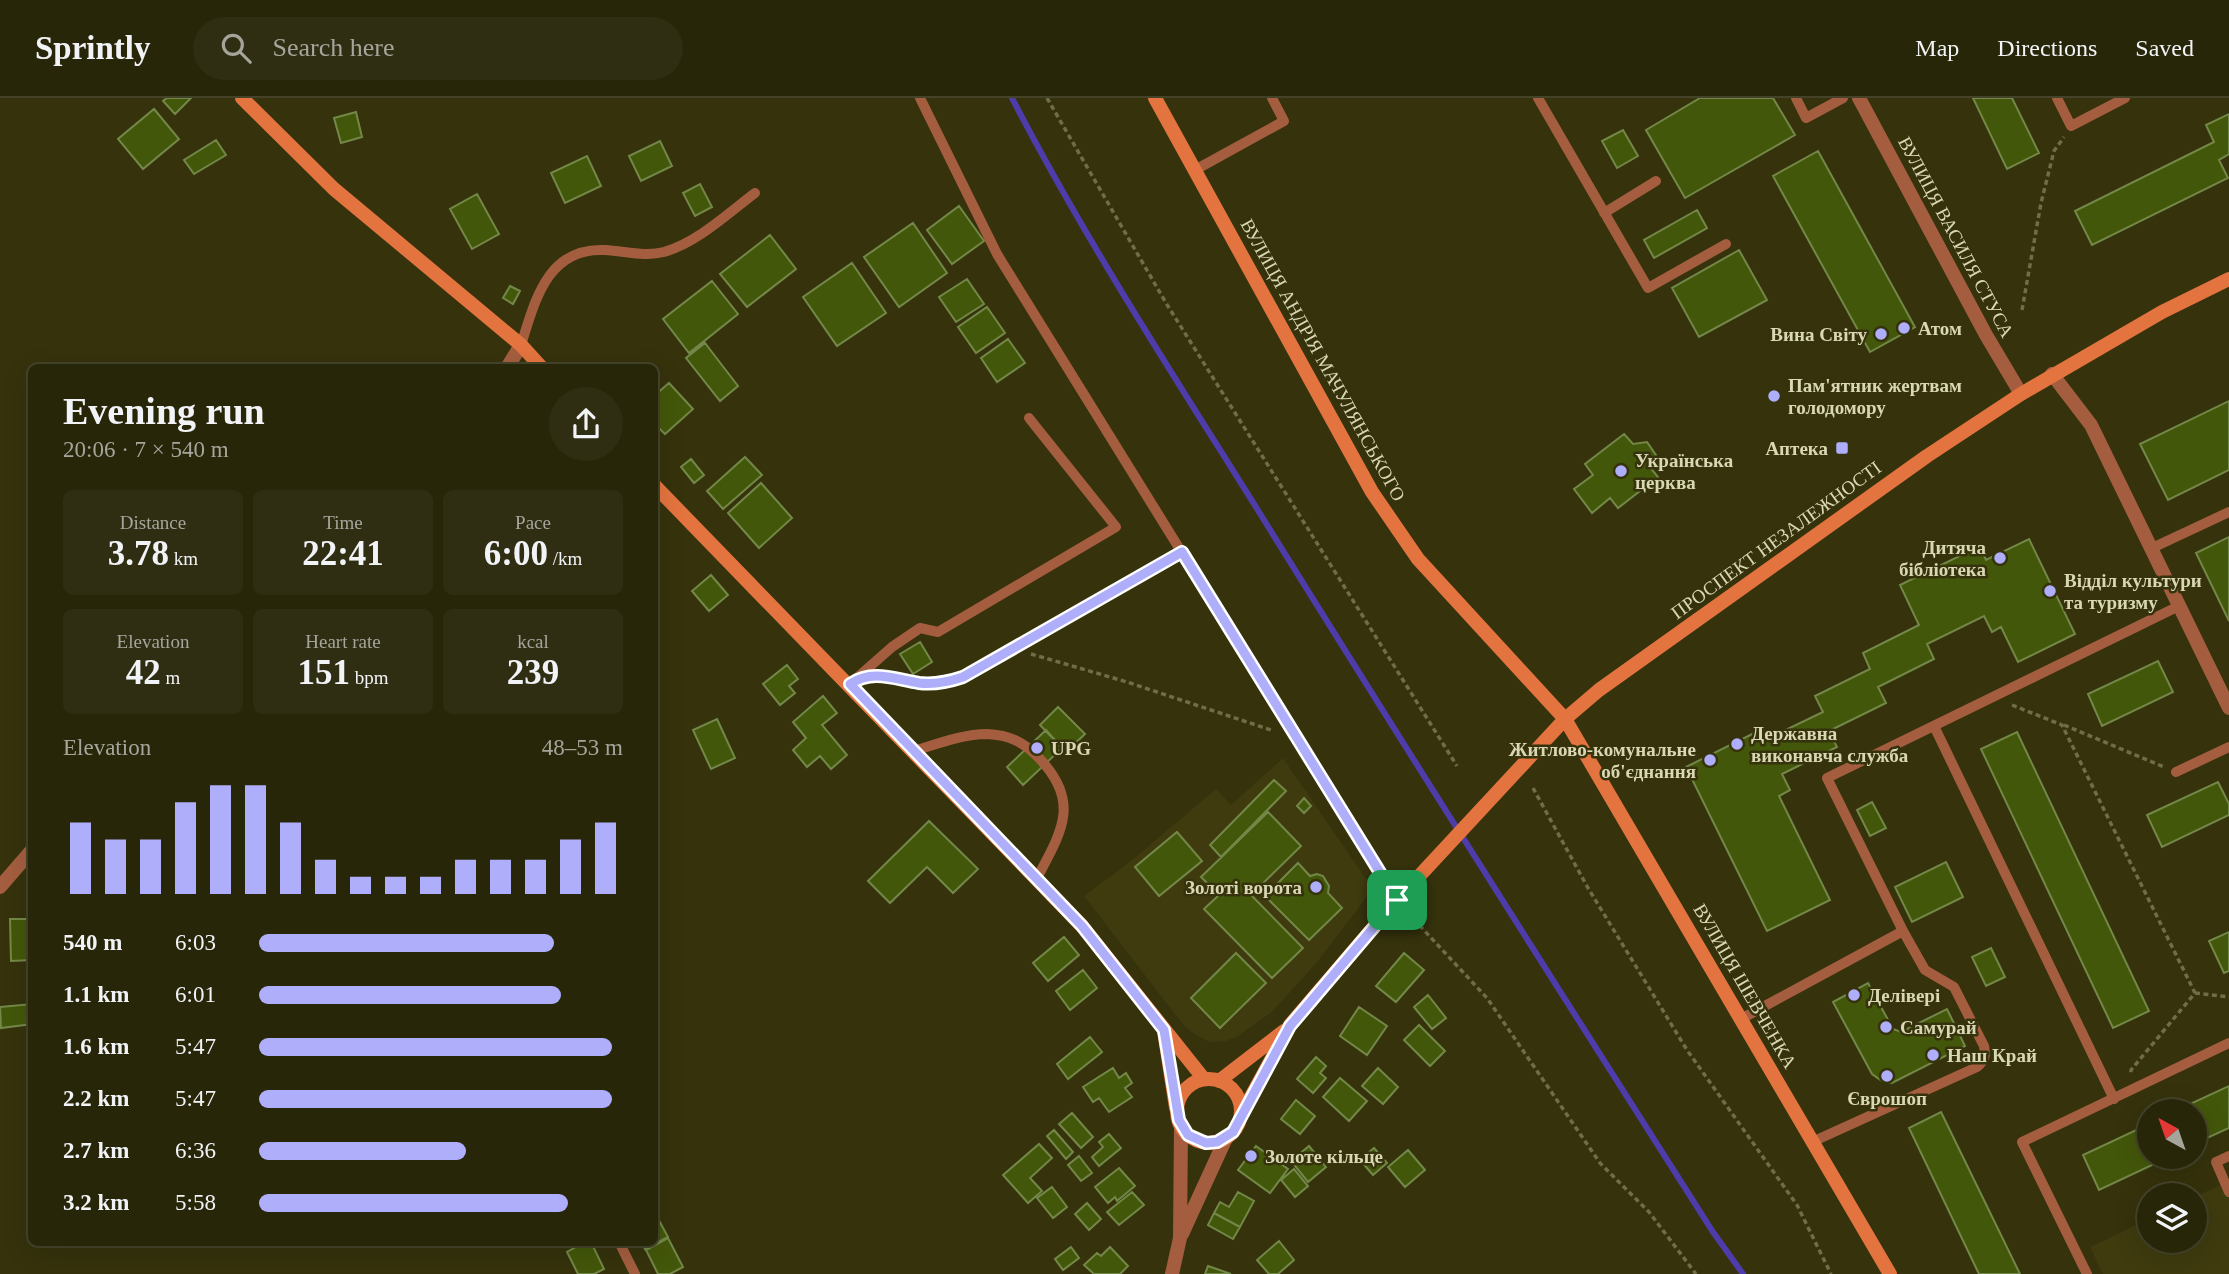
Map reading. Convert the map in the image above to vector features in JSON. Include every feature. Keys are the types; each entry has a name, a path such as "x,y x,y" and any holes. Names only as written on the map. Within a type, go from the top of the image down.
{"main road":[{"path":"242,98 334,189 521,345 538,364"},
{"name":"ВУЛИЦЯ АНДРІЯ МАЧУЛЯНСЬКОГО","path":"1155,98 1372,492 1418,559 1565,719"},
{"name":"ПРОСПЕКТ НЕЗАЛЕЖНОСТІ","path":"1290,1026 1397,900 1565,719 1599,690 1826,528 2021,394 2162,312 2229,279"},
{"path":"658,489 1082,926 1204,1079"},
{"name":"ВУЛИЦЯ ШЕВЧЕНКА","path":"1565,719 1890,1274"},
{"path":"1164,1030 1179,1120 1188,1135 1206,1143 1226,1138 1233,1132 1290,1026"},
{"path":"1219,1081 1290,1026"},
{"path":"1179,1120 1178,1104 1187,1088 1204,1079 1219,1081 1229,1086 1236,1094 1241,1115"}],"street":[{"name":"ВУЛИЦЯ ВАСИЛЯ СТУСА","path":"1859,98 1986,335 2021,394"},
{"path":"509,364 521,345"},
{"path":"2052,374 2091,425 2229,708"},
{"path":"0,887 28,855"},
{"path":"1179,1120 1180,1238"},
{"path":"1172,1274 1180,1238 1226,1138"}],"lane":[{"path":"919,98 996,254 1397,900"},
{"path":"1195,170 1284,121 1272,98"},
{"path":"1538,98 1648,288 1726,244"},
{"path":"1796,98 1806,118 1843,98"},
{"path":"2057,98 2071,126 2126,98"},
{"path":"1604,213 1656,181"},
{"path":"521,345 531,311 545,281 555,268 568,258 584,251 650,254 673,248 705,230 755,193"},
{"path":"850,684 892,647 920,628 937,632 1116,527 1029,418"},
{"path":"2150,550 2229,512"},
{"path":"850,684 858,678 871,675 920,683 948,682 963,677 1182,552"},
{"path":"1812,1142 1977,1067 1986,1054 1955,986 1925,970 1827,778 2179,606"},
{"path":"1934,726 2114,1099"},
{"path":"914,751 957,738 986,734 1010,737 1025,744 1055,775 1063,796 1065,813 1061,828 1037,878"},
{"path":"2176,772 2229,747"},
{"path":"1741,1019 1903,931"},
{"path":"2087,1274 2022,1142 2229,1043"},
{"path":"2229,1156 2216,1162 2229,1192"},
{"path":"621,1246 635,1274"}],"path":[{"path":"1047,98 1166,303 1457,766"},
{"path":"2022,310 2041,203 2054,151 2071,126"},
{"path":"1013,649 1127,682 1267,730 1294,733"},
{"path":"1992,698 2176,772"},
{"path":"2062,725 2195,993"},
{"path":"1533,788 1588,888 1688,1050 1797,1205 1832,1274"},
{"path":"1397,900 1487,999 1600,1163 1649,1212 1696,1274"},
{"path":"2195,993 2229,997"},
{"path":"2128,1093 2131,1070 2195,993"}],"shaded area":[{"path":"1283,758 1373,889 1318,961 1272,1012 1238,1036 1226,1041 1210,1042 1184,1026 1084,896 1131,861 1216,789 1231,805"},
{"path":"2229,1181 2229,1274 2103,1274 2090,1247 2137,1225 2137,1253 2207,1253 2207,1191"}],"building":[{"path":"167,98 191,98 175,114 163,101"},
{"path":"1700,98 1773,98 1795,135 1685,198 1646,130"},
{"path":"1973,98 2012,98 2039,153 2007,169"},
{"path":"154,109 179,139 143,169 118,139"},
{"path":"356,112 362,137 341,143 334,118"},
{"path":"2229,114 2229,154 2219,160 2228,178 2092,245 2075,211 2214,142 2206,125"},
{"path":"1623,130 1638,156 1617,168 1602,141"},
{"path":"216,140 226,155 194,174 184,160"},
{"path":"660,141 672,166 641,181 629,156"},
{"path":"1818,151 1915,327 1870,352 1773,176"},
{"path":"587,156 601,186 565,203 551,173"},
{"path":"700,184 712,207 695,216 683,193"},
{"path":"477,194 499,234 472,249 450,209"},
{"path":"959,206 984,241 952,264 927,230"},
{"path":"1697,210 1707,228 1654,258 1644,240"},
{"path":"913,223 947,273 899,307 864,257"},
{"path":"770,235 796,269 747,307 720,274"},
{"path":"1739,250 1767,300 1699,337 1672,288"},
{"path":"852,263 886,313 837,346 803,297"},
{"path":"967,279 984,304 956,322 939,297"},
{"path":"712,281 738,314 689,353 663,319"},
{"path":"510,286 520,291 513,304 503,298"},
{"path":"987,307 1005,333 976,353 958,327"},
{"path":"1008,339 1025,363 997,382 981,358"},
{"path":"705,343 738,386 720,401 686,358"},
{"path":"669,383 693,409 665,434 658,427 658,393"},
{"path":"2229,401 2229,470 2168,500 2140,444"},
{"name":"Українська церква","path":"1624,434 1633,444 1647,442 1656,455 1649,466 1658,477 1618,508 1610,498 1592,513 1574,489 1593,475 1585,464"},
{"path":"745,457 762,475 723,509 707,491"},
{"path":"691,459 704,475 694,483 681,467"},
{"path":"761,483 792,518 759,548 728,513"},
{"path":"2229,537 2229,621 2196,553"},
{"path":"2029,539 2075,634 2018,662 2001,627 1992,632 1984,616 1927,644 1934,659 1878,687 1886,703 1829,731 1837,747 1782,774 1790,790 1779,796 1830,900 1767,931 1686,767 1760,730 1765,740 1823,712 1815,696 1870,669 1863,653 1919,625 1900,585 1980,546 1986,560"},
{"path":"711,575 728,595 709,611 692,591"},
{"path":"920,642 932,662 913,674 900,654"},
{"path":"2158,661 2173,692 2102,726 2088,694"},
{"path":"787,665 798,679 789,686 795,693 780,705 763,684"},
{"path":"823,696 837,713 822,725 847,755 831,769 820,756 807,767 793,750 806,738 793,722"},
{"path":"1058,707 1085,734 1066,752 1040,725"},
{"path":"717,719 735,758 711,769 693,730"},
{"path":"1046,730 1062,748 1023,785 1007,767"},
{"path":"2017,732 2149,1011 2113,1028 1981,749"},
{"path":"1274,780 1286,791 1221,857 1210,845"},
{"path":"2218,782 2229,804 2229,815 2162,847 2147,815"},
{"path":"1304,798 1311,806 1304,813 1297,806"},
{"path":"1872,802 1886,828 1870,836 1857,810"},
{"path":"1268,812 1301,846 1251,895 1303,948 1272,978 1204,909 1219,895 1201,877"},
{"path":"929,821 978,869 953,893 927,867 890,903 868,881"},
{"path":"1177,832 1202,861 1159,896 1135,867"},
{"path":"1946,862 1963,897 1912,922 1895,887"},
{"path":"1298,863 1310,876 1323,876 1329,886 1328,893 1342,908 1309,940 1265,896"},
{"path":"10,919 28,919 28,960 11,961"},
{"path":"2229,932 2229,971 2224,973 2209,941"},
{"path":"1064,937 1079,955 1048,981 1033,963"},
{"path":"1991,948 2005,977 1986,986 1972,957"},
{"path":"1236,953 1266,983 1220,1028 1191,998"},
{"path":"1404,953 1424,970 1396,1002 1376,986"},
{"path":"1083,970 1097,988 1070,1010 1056,991"},
{"path":"1868,983 1893,1029 1901,1032 1947,1009 1965,1046 1892,1083 1882,1081 1872,1074 1833,1002"},
{"path":"1428,995 1446,1018 1432,1029 1414,1007"},
{"path":"28,1004 28,1025 1,1028 0,1007"},
{"path":"1359,1007 1387,1026 1367,1055 1340,1036"},
{"path":"1419,1025 1445,1051 1430,1066 1404,1040"},
{"path":"1090,1037 1102,1052 1068,1079 1057,1064"},
{"path":"1316,1057 1326,1066 1320,1073 1326,1078 1313,1093 1297,1079"},
{"path":"1113,1068 1119,1078 1126,1073 1132,1083 1125,1088 1132,1097 1109,1112 1099,1098 1093,1102 1083,1087"},
{"path":"1378,1068 1398,1087 1383,1104 1362,1086"},
{"path":"1340,1078 1367,1101 1349,1121 1323,1097"},
{"path":"2229,1086 2229,1128 2207,1138 2207,1099 2201,1099"},
{"path":"1296,1100 1315,1116 1300,1134 1281,1119"},
{"path":"1941,1112 2020,1274 1979,1274 1909,1128"},
{"path":"1072,1113 1093,1137 1081,1148 1059,1124"},
{"path":"1054,1130 1073,1152 1066,1159 1047,1136"},
{"path":"2137,1130 2137,1169 2144,1169 2099,1190 2083,1155"},
{"path":"1109,1134 1121,1148 1099,1166 1092,1157 1103,1147 1099,1142"},
{"path":"1039,1144 1052,1158 1030,1178 1042,1191 1028,1203 1003,1175"},
{"path":"1256,1146 1288,1169 1270,1193 1238,1170"},
{"path":"1309,1146 1326,1167 1308,1182 1291,1161"},
{"path":"1374,1148 1387,1163 1373,1175 1360,1160"},
{"path":"1408,1150 1425,1170 1405,1187 1388,1167"},
{"path":"1079,1156 1092,1173 1081,1181 1068,1165"},
{"path":"1119,1168 1135,1186 1117,1201 1115,1197 1108,1203 1095,1187"},
{"path":"1294,1169 1308,1186 1295,1197 1281,1180"},
{"path":"1052,1187 1067,1207 1053,1218 1037,1198"},
{"path":"1132,1192 1144,1205 1119,1225 1107,1212"},
{"path":"1238,1192 1254,1201 1240,1227 1214,1213 1220,1202 1229,1207"},
{"path":"1087,1203 1101,1219 1089,1230 1075,1214"},
{"path":"1214,1213 1240,1227 1233,1239 1208,1225"},
{"path":"658,1218 668,1237 658,1242"},
{"path":"668,1238 683,1267 670,1274 658,1274 646,1250 658,1246"},
{"path":"1279,1241 1294,1260 1278,1274 1269,1274 1257,1260"},
{"path":"578,1246 593,1246 604,1269 594,1274 578,1274 567,1252"},
{"path":"1071,1247 1079,1258 1063,1270 1055,1259"},
{"path":"1110,1247 1128,1266 1120,1274 1094,1274 1084,1265 1097,1253 1101,1256"},
{"path":"1208,1266 1231,1274 1205,1274"}],"waterway":[{"path":"1012,98 1100,256 1163,359 1542,963 1713,1232 1743,1274"}],"place":[{"name":"Атом","path":"1904,328"},
{"name":"Вина Світу","path":"1881,334"},
{"name":"Пам'ятник жертвам голодомору","path":"1774,396"},
{"name":"Аптека","path":"1842,448"},
{"name":"Українська церква","path":"1621,471"},
{"name":"Дитяча бібліотека","path":"2000,558"},
{"name":"Відділ культури та туризму","path":"2050,591"},
{"name":"Державна виконавча служба","path":"1737,744"},
{"name":"UPG","path":"1037,748"},
{"name":"Житлово-комунальне об'єднання","path":"1710,760"},
{"name":"Золоті ворота","path":"1316,887"},
{"name":"Делівері","path":"1854,995"},
{"name":"Самурай","path":"1886,1027"},
{"name":"Наш Край","path":"1933,1055"},
{"name":"Єврошоп","path":"1887,1076"},
{"name":"Золоте кільце","path":"1251,1156"}],"route":[{"path":"1182,552 1397,900 1290,1026 1233,1132 1217,1142 1196,1140 1188,1135 1179,1120 1164,1030 1082,926 850,684 858,678 871,675 933,684 963,677 1182,552"}]}
